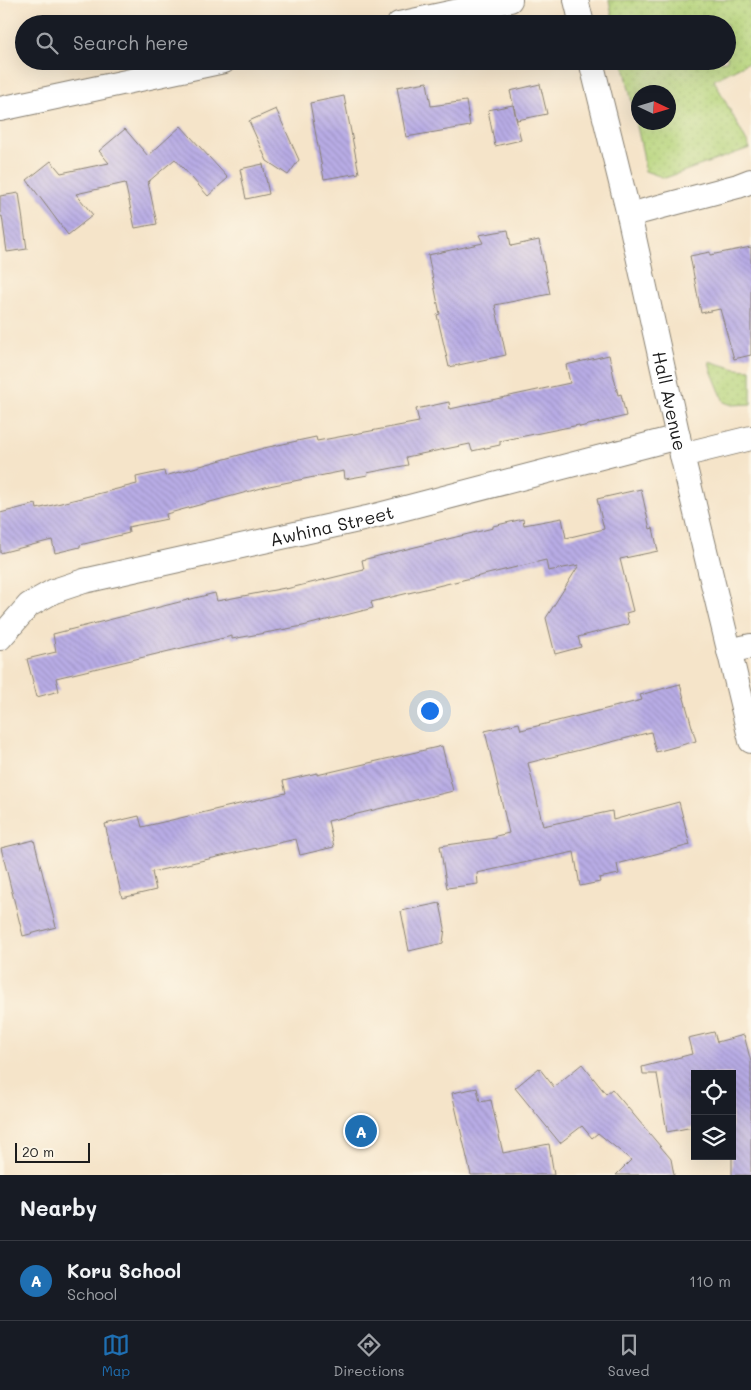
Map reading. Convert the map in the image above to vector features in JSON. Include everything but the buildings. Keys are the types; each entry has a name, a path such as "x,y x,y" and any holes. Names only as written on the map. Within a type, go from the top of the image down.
{"street":[{"path":"441,15 510,0"},
{"path":"576,0 580,15"},
{"path":"0,109 182,70"},
{"name":"Hall Avenue","path":"593,70 629,215 680,446 740,649 751,740"},
{"path":"629,215 751,181"},
{"name":"Awhina Street","path":"0,638 29,605 54,591 84,581 680,446 751,438"}],"green space":[{"path":"609,0 751,0 751,61 736,69 736,15 612,15"},
{"path":"625,70 733,70 714,80 750,148 665,178 645,171 638,130 676,130 676,85 631,85 631,98"},
{"path":"709,361 736,369 751,370 751,404 732,405 724,402"}],"place":[{"name":"Koru School","path":"361,1131"}]}
